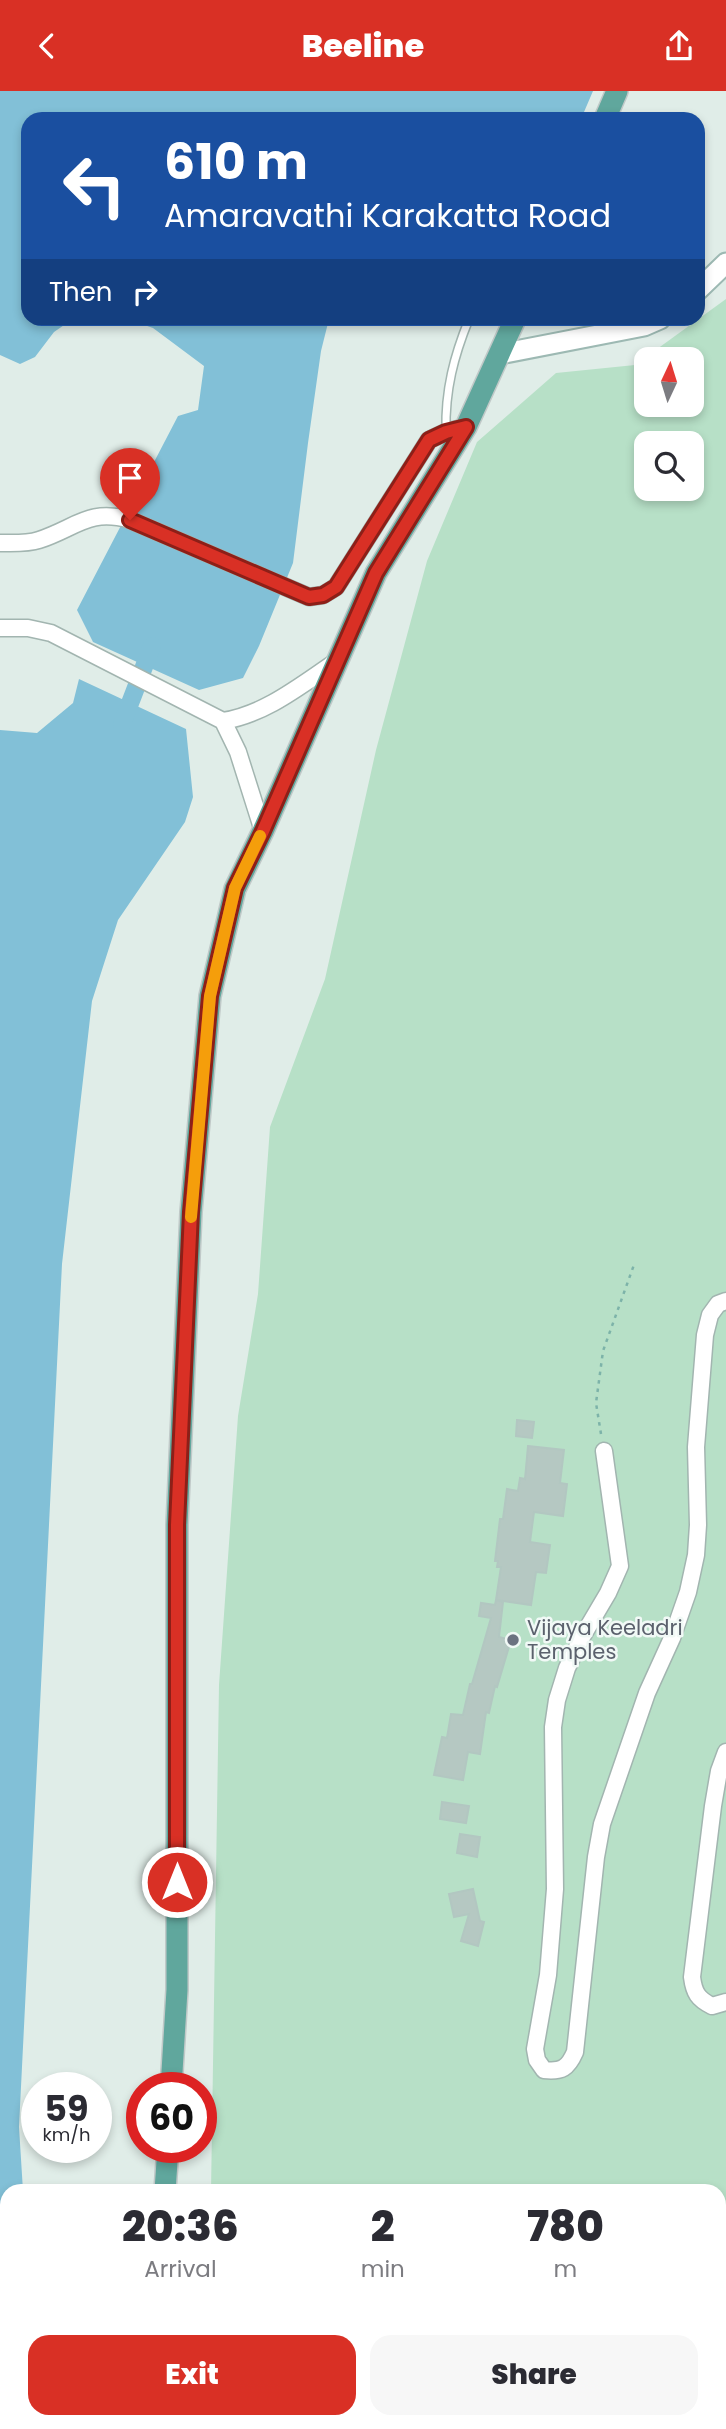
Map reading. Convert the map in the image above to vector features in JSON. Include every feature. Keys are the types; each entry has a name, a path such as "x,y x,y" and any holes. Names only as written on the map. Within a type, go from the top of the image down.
{"main road":[{"path":"608,112 617,91"},
{"path":"705,283 726,263"},
{"path":"172,2072 177,1990 177,1525 191,1212 210,996 235,888 263,831 376,573 500,354 512,326"},
{"path":"500,354 644,326"},
{"path":"165,2184 167,2163"}],"street":[{"path":"0,543 28,543 93,517 112,515 130,520 309,597 323,595 336,587 429,440 456,429"},
{"path":"0,628 28,628 51,633 217,718 243,718 263,709 337,661"},
{"path":"217,718 237,752 263,831"},
{"path":"604,1451 620,1566 567,1668 556,1700 553,1727 555,1889 548,1975 535,2049 537,2060 544,2070 558,2072 569,2066 575,2052 602,1824 647,1693 672,1638 688,1592 698,1525 696,1447 705,1335 710,1315 718,1304 726,1301"},
{"path":"726,1752 719,1771 713,1806 692,1977 699,2000 712,2006 726,2002"}],"lane":[{"path":"456,429 446,401 451,369 466,326"}],"path":[{"path":"604,1451 596,1403 603,1351 635,1262"}],"green space":[{"path":"726,299 726,2184 211,2184 211,2163 217,2163 217,2072 213,2072 219,1685 238,1416 258,1294 270,1127 325,979 376,750 427,561 477,442 556,373 634,365 634,417 704,417 704,347 660,347 689,326 705,326 705,314"}],"water":[{"path":"0,91 593,91 584,112 21,112 21,326 63,326 54,332 35,357 20,364 0,355"},
{"path":"147,326 327,326 321,351 293,563 243,678 199,690 93,642 77,610 178,416 198,410 204,366"},
{"path":"79,679 186,729 193,797 185,822 118,920 92,1001 62,1264 21,2072 19,2127 23,2184 0,2184 0,730 37,733 73,703"}],"building":[{"path":"517,1420 534,1422 532,1438 516,1436"},
{"path":"528,1446 564,1450 560,1483 567,1484 563,1516 534,1512 530,1542 550,1545 546,1573 536,1572 531,1605 496,1600 501,1567 497,1567 498,1561 495,1561 507,1489 518,1491 520,1478 525,1479"},
{"path":"496,1600 503,1602 499,1637 511,1640 489,1713 486,1712 480,1754 468,1752 463,1780 434,1775 442,1737 447,1738 451,1714 463,1715 491,1618 479,1616 481,1603 495,1605"},
{"path":"442,1802 469,1806 466,1823 440,1819"},
{"path":"460,1834 480,1837 477,1857 457,1853"},
{"path":"473,1889 480,1921 484,1922 478,1946 461,1941 469,1914 454,1917 449,1894"}],"waterway":[{"path":"122,724 152,646"}],"slow traffic":[{"path":"191,1217 210,996 235,888 260,836"}],"place":[{"name":"Vijaya Keeladri Temples","path":"513,1640"}],"route":[{"path":"130,520 309,597 323,595 336,587 429,440 466,427 376,573 263,831 235,888 210,996 191,1212 177,1525 177,1882"}]}
